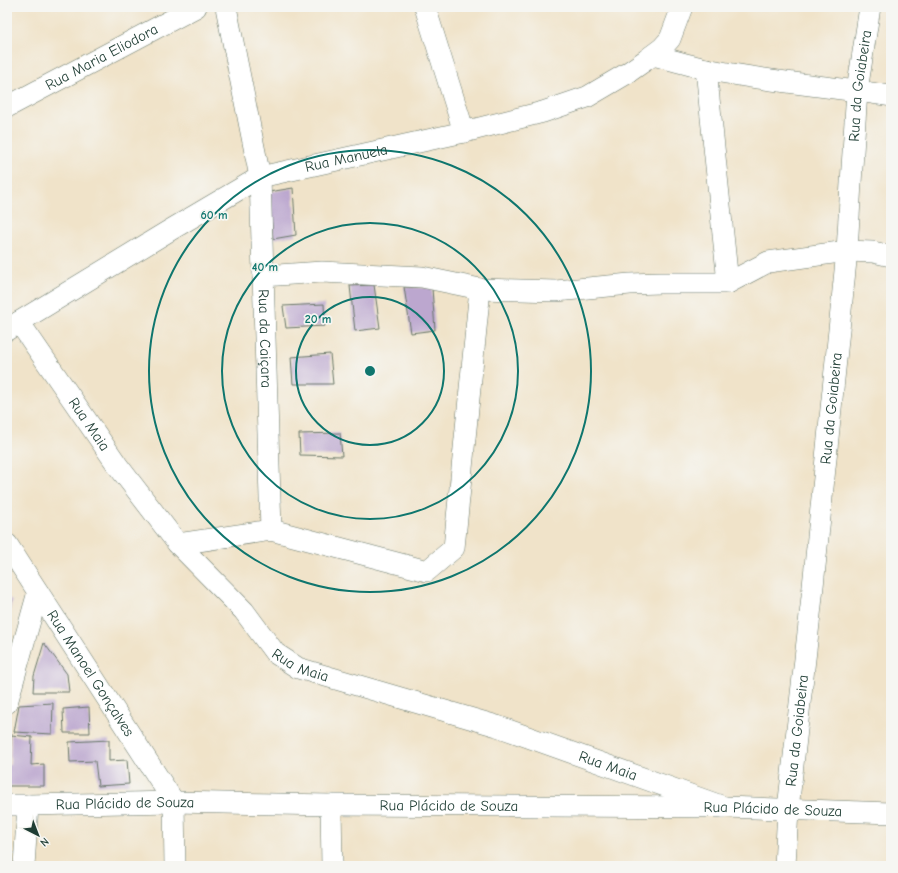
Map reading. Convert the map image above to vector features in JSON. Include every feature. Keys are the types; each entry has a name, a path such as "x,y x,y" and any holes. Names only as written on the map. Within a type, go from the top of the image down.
{"street":[{"name":"Rua Maria Eliodora","path":"7,107 196,7"},
{"name":"Rua da Caiçara","path":"226,7 260,176 271,530"},
{"path":"425,7 464,132"},
{"name":"Rua Manuela","path":"13,326 260,176 464,132 542,112 586,97 626,74 662,48 670,39 682,7"},
{"name":"Rua da Goiabeira","path":"785,866 788,809 811,606 847,251 857,91 870,7"},
{"path":"653,55 706,69 797,84 891,96"},
{"path":"706,69 728,284"},
{"path":"263,276 322,272 422,277 480,289 556,291 630,284 728,284 768,262 847,251 873,252 891,256"},
{"path":"178,544 271,530 427,571 454,548 480,289"},
{"name":"Rua Maia","path":"13,326 178,544 244,611 275,653 298,668 497,726 724,806"},
{"name":"Rua Manoel Gonçalves","path":"7,544 174,802"},
{"path":"7,703 38,592"},
{"path":"174,802 175,866"},
{"name":"Rua Plácido de Souza","path":"7,805 174,802 724,806 891,813"},
{"path":"331,804 332,866"},
{"path":"24,866 28,805"}],"building":[{"path":"293,188 296,235 273,239 269,192"},
{"path":"374,285 380,328 355,331 350,286"},
{"path":"404,287 432,288 435,330 411,333"},
{"path":"324,304 325,326 286,328 283,306"},
{"path":"330,354 333,384 293,384 291,357"},
{"path":"340,433 342,456 300,455 299,434"},
{"path":"7,598 12,600 8,619 7,619"},
{"path":"44,643 67,674 69,692 33,692 34,676"},
{"path":"53,703 52,734 14,732 19,705"},
{"path":"89,707 90,733 64,733 63,709"},
{"path":"11,735 32,737 31,765 44,764 44,786 7,786 7,765 10,765"},
{"path":"109,740 109,761 127,760 129,784 98,786 95,761 70,762 69,742"}]}
